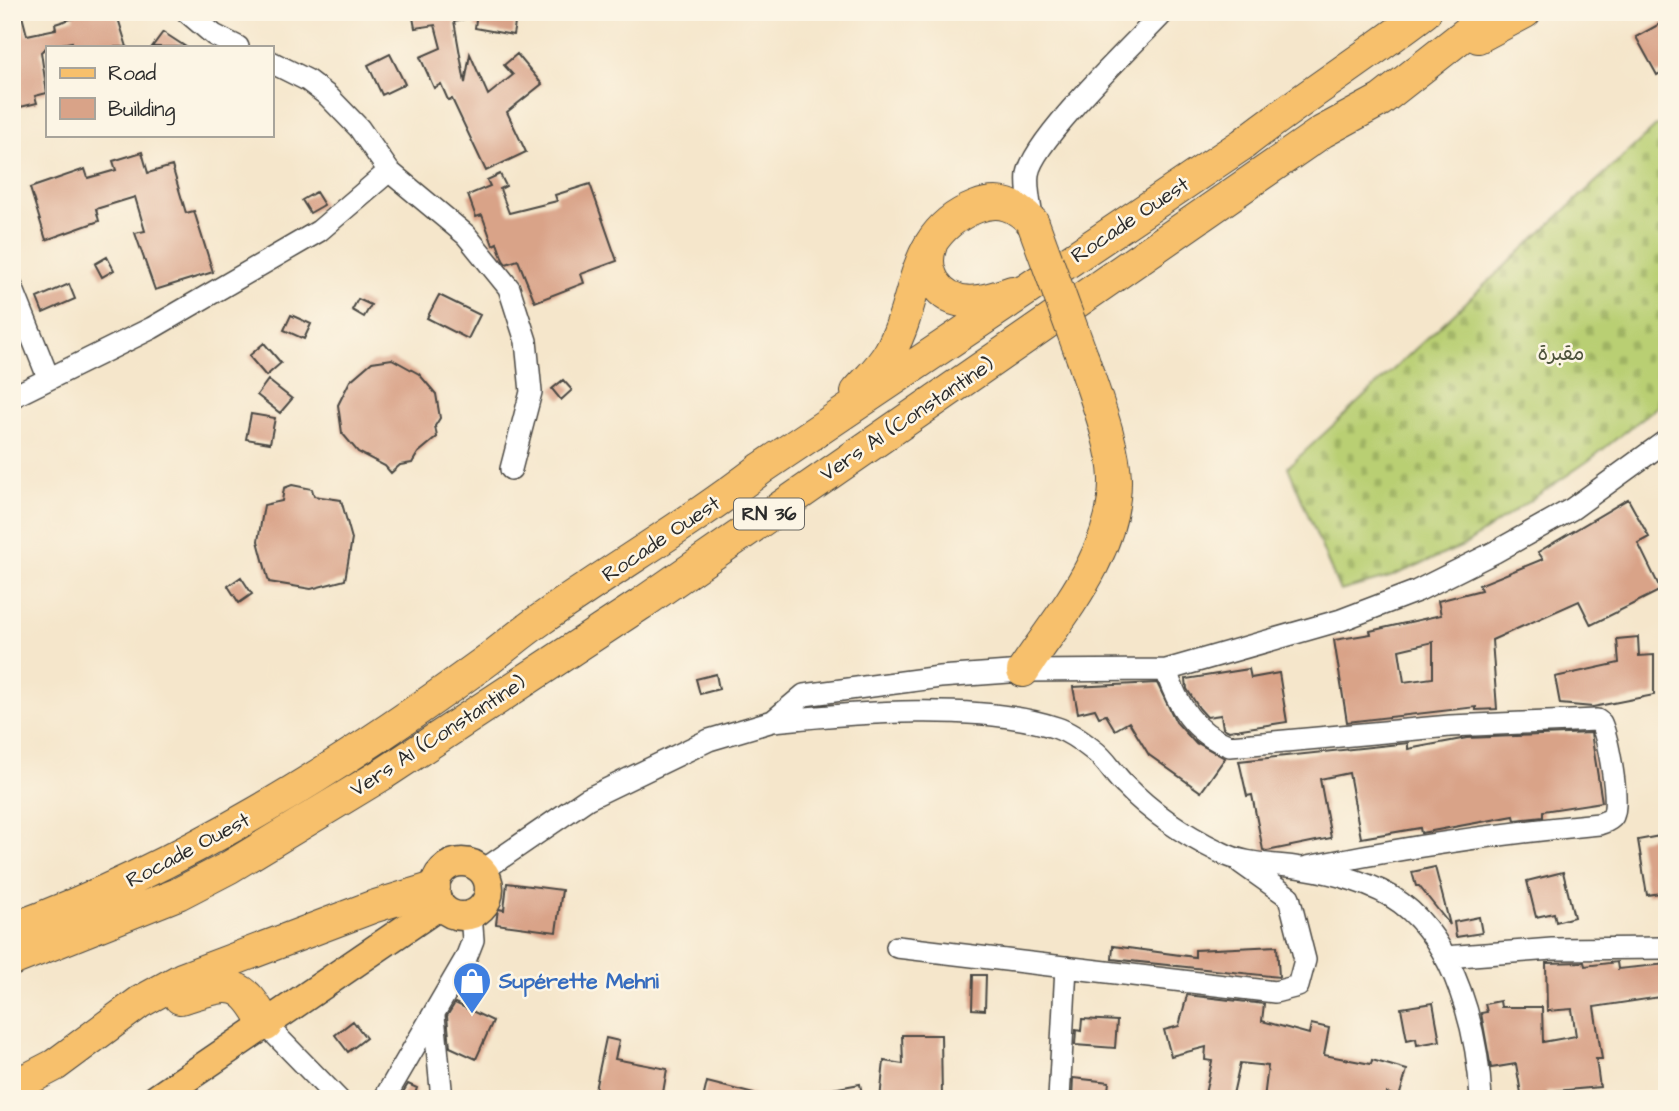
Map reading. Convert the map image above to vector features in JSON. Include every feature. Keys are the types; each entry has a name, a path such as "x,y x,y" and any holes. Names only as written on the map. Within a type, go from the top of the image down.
{"highway":[{"name":"Rocade Ouest","path":"12,929 133,879 249,818 485,662 538,621 823,429 1036,281 1243,144 1297,102 1357,64 1425,12"},
{"name":"Vers A1 (Constantine)","path":"12,960 178,894 228,868 383,775 641,604 1322,132 1381,100 1493,12"},
{"path":"1436,58 1525,12"},
{"path":"823,429 891,351 903,324 923,253 934,237 961,214 991,202 1015,207 1033,223 1083,359 1115,479 1108,526 1088,574 1023,671"},
{"path":"934,237 927,264 943,295 962,302 985,301 1036,281"},
{"path":"12,1082 30,1078 55,1065 140,1002 182,979 372,907 437,896"},
{"path":"12,970 58,943"},
{"path":"151,1010 182,979"},
{"path":"12,1098 47,1086 116,1030 151,1010 208,990 236,988 249,995 266,1025"}],"main road":[{"path":"156,1099 266,1025 437,896 441,871 457,862 466,862 482,871 489,887 488,896 479,910 471,915 454,915 437,896"}],"street":[{"path":"187,12 214,35 236,46"},
{"path":"991,202 1009,193 1028,173 1060,122 1164,12"},
{"path":"273,63 307,80 328,96 359,128 389,171 466,235 509,288 526,341 531,392 511,469"},
{"path":"12,397 152,328 319,230 389,171"},
{"path":"1028,173 1033,223"},
{"path":"12,286 48,377"},
{"path":"773,722 804,695 940,677 1023,671 1166,670 1341,620 1417,590 1572,509 1667,440"},
{"path":"1166,670 1184,715 1220,743 1230,746 1450,726 1543,721 1597,720 1601,723 1615,790 1614,814 1609,820 1599,824 1517,832 1371,854 1302,868"},
{"path":"482,871 587,799 646,768 709,740 773,722 913,713 1006,716 1059,728 1095,751 1125,785 1162,817 1201,843 1239,862 1289,897 1305,960 1298,986 1275,992 897,947"},
{"path":"1239,862 1302,868 1375,888 1400,902 1418,918 1446,957 1463,1003 1480,1072 1481,1099"},
{"path":"384,1099 471,948 471,915"},
{"path":"1446,957 1552,949 1667,948"},
{"path":"1059,1099 1066,967"},
{"path":"434,1016 442,1099"},
{"path":"266,1025 338,1099"}],"green space":[{"name":"مقبرة","path":"1667,121 1667,399 1588,461 1463,546 1390,577 1340,591 1288,467 1656,126"}],"building":[{"path":"12,12 21,12 27,35 56,29 55,24 74,18 73,12 116,12 127,46 74,46 72,42 46,46 41,52 46,93 35,96 37,103 12,109"},
{"path":"412,12 464,12 465,19 454,21 465,83 470,54 488,95 513,75 504,65 517,54 542,84 507,112 526,152 486,171 452,99 448,100 441,84 434,88 420,57 441,48 435,25 415,28"},
{"path":"477,12 517,12 513,35 475,28"},
{"path":"1667,20 1667,69 1657,75 1636,37"},
{"path":"163,32 184,46 153,46"},
{"path":"390,54 405,84 382,95 368,65"},
{"path":"142,152 148,173 172,166 186,213 194,211 213,272 155,290 135,233 145,231 135,197 96,209 99,221 46,240 30,188 85,169 88,178 116,170 113,161"},
{"path":"500,174 506,186 500,189 509,213 557,201 555,195 590,184 617,261 581,274 584,283 535,302 518,260 506,264 497,243 493,245 482,215 476,217 468,195 490,186 487,180"},
{"path":"316,192 324,205 310,213 302,200"},
{"path":"107,257 114,270 102,277 95,264"},
{"path":"69,284 75,299 43,313 37,298"},
{"path":"439,295 480,315 468,339 427,318"},
{"path":"358,299 371,305 364,317 352,310"},
{"path":"291,315 311,324 304,339 284,330"},
{"path":"264,343 281,363 266,376 249,356"},
{"path":"392,359 419,374 436,394 440,418 435,426 437,437 418,453 412,463 400,465 391,473 385,466 358,452 342,433 338,405 350,381 372,362"},
{"path":"268,380 292,399 280,413 257,395"},
{"path":"563,380 572,390 561,400 552,389"},
{"path":"251,414 275,418 270,443 246,439"},
{"path":"292,485 312,489 314,496 341,500 352,539 345,580 311,589 269,582 258,541 264,505 282,501 284,488"},
{"path":"1628,499 1649,537 1638,543 1661,590 1591,625 1579,601 1492,640 1497,709 1476,710 1476,707 1347,722 1334,640 1371,634 1370,631 1441,615 1438,601 1481,590 1479,585 1543,559 1538,552","holes":["1433,642 1433,678 1404,682 1399,650"]},
{"path":"241,577 252,594 239,603 228,586"},
{"path":"1638,637 1639,656 1654,655 1654,695 1593,707 1560,704 1555,677 1619,663 1617,639"},
{"path":"1249,669 1251,678 1279,673 1287,722 1229,731 1223,728 1221,715 1207,717 1187,689 1186,679"},
{"path":"716,674 719,689 700,694 696,679"},
{"path":"1157,683 1176,722 1197,745 1196,742 1225,758 1201,792 1149,755 1129,722 1115,730 1106,715 1099,717 1095,709 1078,713 1073,687"},
{"path":"1591,733 1602,802 1543,811 1543,817 1515,820 1514,816 1421,833 1420,828 1361,838 1349,773 1320,779 1331,838 1267,851 1263,850 1252,795 1247,796 1239,761 1408,743 1408,749 1467,738"},
{"path":"1665,835 1667,892 1647,895 1638,840"},
{"path":"1435,867 1450,925 1419,886 1416,886 1412,872"},
{"path":"1563,872 1574,917 1556,922 1554,913 1536,917 1527,881"},
{"path":"507,883 562,890 556,932 496,924 498,909 504,910"},
{"path":"1479,917 1482,933 1456,937 1454,922"},
{"path":"1113,946 1195,957 1195,950 1277,946 1279,977 1112,959"},
{"path":"1584,962 1585,966 1617,962 1618,969 1667,964 1667,996 1594,1007 1602,1059 1596,1059 1600,1087 1545,1092 1546,1095 1522,1099 1516,1064 1491,1068 1481,1013 1487,1012 1485,1004 1500,1001 1501,1007 1542,1007 1543,1042 1576,1036 1572,1009 1547,1011 1546,963"},
{"path":"973,975 986,975 985,1010 972,1009"},
{"path":"1187,995 1264,1004 1262,1021 1309,1034 1311,1024 1329,1028 1324,1055 1371,1064 1372,1060 1407,1070 1399,1097 1387,1093 1386,1099 1264,1099 1268,1066 1240,1063 1232,1099 1204,1099 1212,1061 1205,1060 1206,1047 1171,1056 1164,1030 1179,1026"},
{"path":"455,1003 493,1021 476,1059 450,1047 447,1016"},
{"path":"1433,1003 1440,1041 1417,1045 1416,1038 1407,1040 1401,1008"},
{"path":"1082,1019 1117,1021 1115,1048 1075,1045 1076,1030 1081,1031"},
{"path":"353,1021 366,1038 348,1052 335,1035"},
{"path":"902,1035 941,1035 942,1099 880,1099 884,1061 903,1064"},
{"path":"606,1038 619,1041 615,1059 667,1069 662,1099 593,1099"},
{"path":"1073,1078 1109,1082 1107,1099 1072,1099"},
{"path":"707,1082 754,1094 754,1099 703,1099"},
{"path":"408,1084 417,1088 413,1099 399,1099"},
{"path":"860,1084 863,1099 817,1099 816,1092"}],"place":[{"name":"Supérette Mehni","path":"472,1015"}]}
